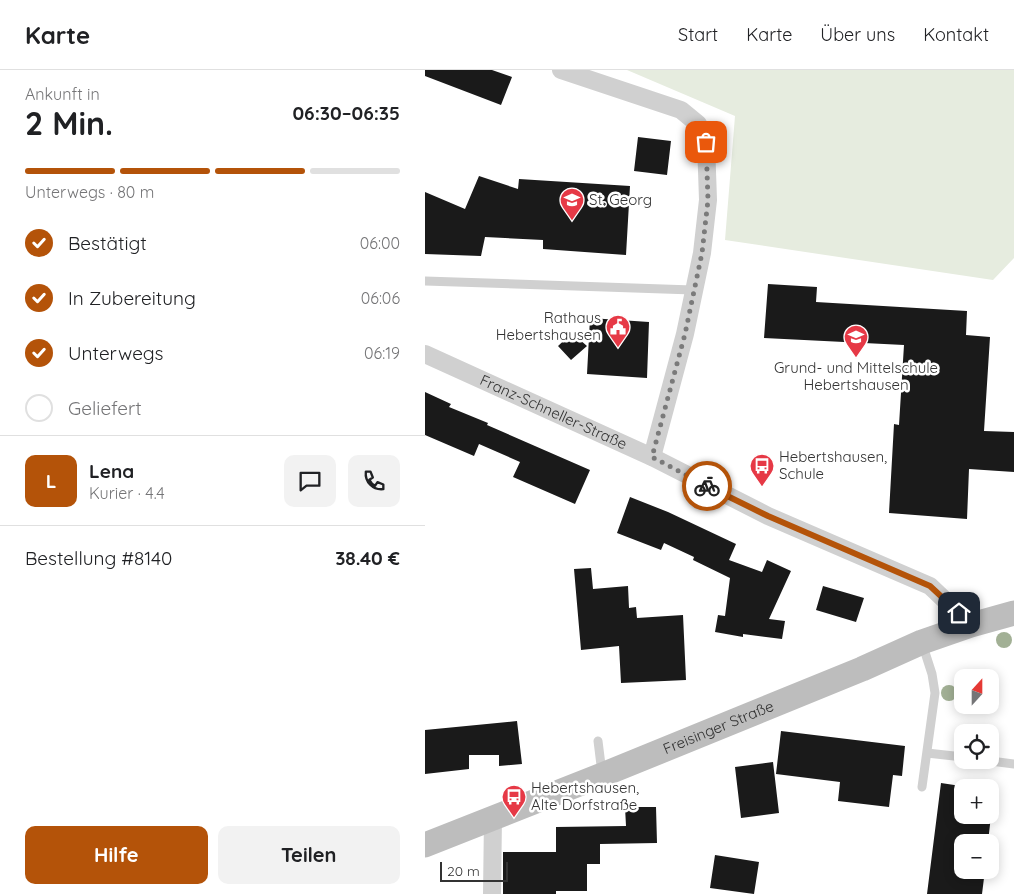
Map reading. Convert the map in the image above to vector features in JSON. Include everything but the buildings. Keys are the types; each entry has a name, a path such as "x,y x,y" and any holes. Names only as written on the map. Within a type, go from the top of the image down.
{"main road":[{"name":"Freisinger Straße","path":"425,845 862,669 922,642 1014,613"}],"street":[{"path":"561,70 681,110 698,124 706,142 708,200 702,253 685,334 652,457"},
{"name":"Franz-Schneller-Straße","path":"425,354 652,457 763,514 930,586 971,625"},
{"path":"492,894 493,817"}],"lane":[{"path":"425,281 693,290"},
{"path":"922,642 932,674 935,693 922,787"},
{"path":"598,741 602,775"},
{"path":"927,753 954,756"},
{"path":"999,762 1014,764"}],"shaded area":[{"path":"627,70 1014,70 1014,258 993,280 725,240 735,116"}],"way so far":[{"path":"706,142 708,200 702,253 685,334 652,457 707,486"}],"place":[{"name":"St. Georg","path":"572,221"},
{"name":"Rathaus Hebertshausen","path":"618,348"},
{"name":"Grund- und Mittelschule Hebertshausen","path":"856,358"},
{"name":"Hebertshausen, Schule","path":"762,487"},
{"name":"Hebertshausen, Alte Dorfstraße","path":"514,818"}],"route":[{"path":"707,486 768,516 930,586 959,613"}]}
